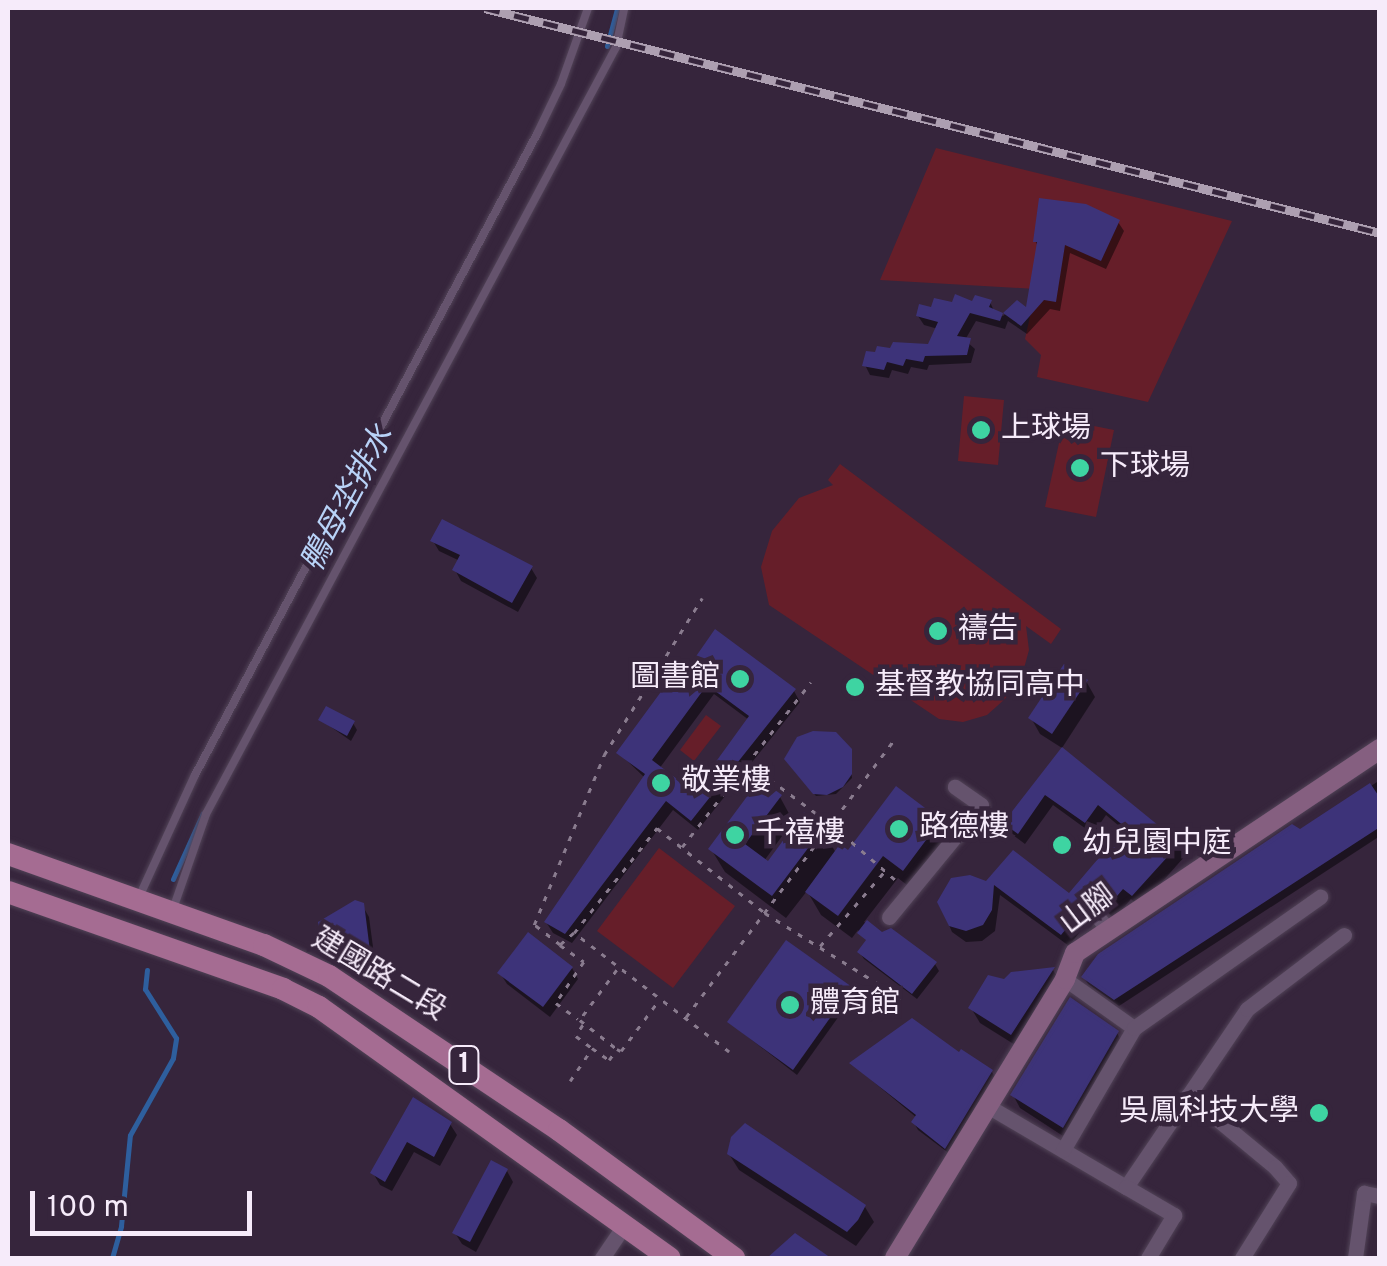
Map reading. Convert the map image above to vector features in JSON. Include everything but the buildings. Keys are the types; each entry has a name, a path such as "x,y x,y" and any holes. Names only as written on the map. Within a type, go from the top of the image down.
{"main road":[{"name":"1","path":"8,854 171,913"},
{"name":"建國路二段","path":"8,892 132,939 283,989 319,1007 670,1258"},
{"name":"建國路二段","path":"171,913 264,945 329,976 559,1130 734,1258"},
{"path":"538,1164 559,1130"}],"street":[{"name":"山腳","path":"895,1258 1065,979 1075,953 1380,749"},
{"path":"889,916 981,805 955,787"},
{"path":"1063,1150 1134,1028 1320,897"},
{"path":"1089,906 1109,931"},
{"path":"1126,1187 1247,1009 1344,935"},
{"path":"1065,979 1134,1028"},
{"path":"1188,1095 1276,1166 1289,1183 1242,1258"},
{"path":"986,1104 1174,1215 1148,1258"},
{"path":"1356,1258 1364,1193 1380,1196"},
{"path":"602,1258 625,1224"}],"lane":[{"path":"138,901 194,775 537,134 562,84 588,8"},
{"path":"171,913 206,814 616,47 624,8"}],"path":[{"path":"660,999 621,1051 556,1003 584,962 534,926 604,755 702,598"},
{"path":"681,848 810,682"},
{"path":"685,1019 892,741"},
{"path":"748,763 832,824 910,893"},
{"path":"560,945 574,933 658,828 764,913 904,1000"},
{"path":"820,946 884,871"},
{"path":"574,933 729,1052"},
{"path":"617,1048 609,1060 576,1036 618,968"},
{"path":"570,1081 592,1048"}],"shaded area":[{"path":"936,148 1232,221 1148,402 1037,377 1041,355 1025,339 1036,289 880,280"},
{"name":"上球場","path":"964,396 1004,400 998,465 958,461"},
{"name":"下球場","path":"1064,420 1114,430 1096,517 1045,507"},
{"path":"840,464 1061,629 1051,644 1026,626 1029,650 1023,672 1005,699 987,715 963,722 939,719 769,605 761,567 772,531 799,498 833,485 828,480"},
{"path":"706,715 721,726 694,761 680,750"},
{"path":"659,848 735,906 673,988 597,931"}],"waterway":[{"name":"鴨母坔排水","path":"607,46 617,8"},
{"name":"鴨母坔排水","path":"173,879 203,813"},
{"name":"鴨母坔排水","path":"112,1258 121,1226 130,1135 173,1058 176,1038 145,989 147,970"}],"railway":[{"path":"485,8 1380,233"}],"place":[{"name":"上球場","path":"981,430"},
{"name":"下球場","path":"1080,468"},
{"name":"禱告","path":"938,631"},
{"name":"圖書館","path":"740,679"},
{"name":"基督教協同高中","path":"855,687"},
{"name":"敬業樓","path":"661,783"},
{"name":"路德樓","path":"899,829"},
{"name":"千禧樓","path":"735,835"},
{"name":"幼兒園中庭","path":"1062,845"},
{"name":"體育館","path":"790,1005"},
{"name":"吳鳳科技大學","path":"1319,1113"}]}
